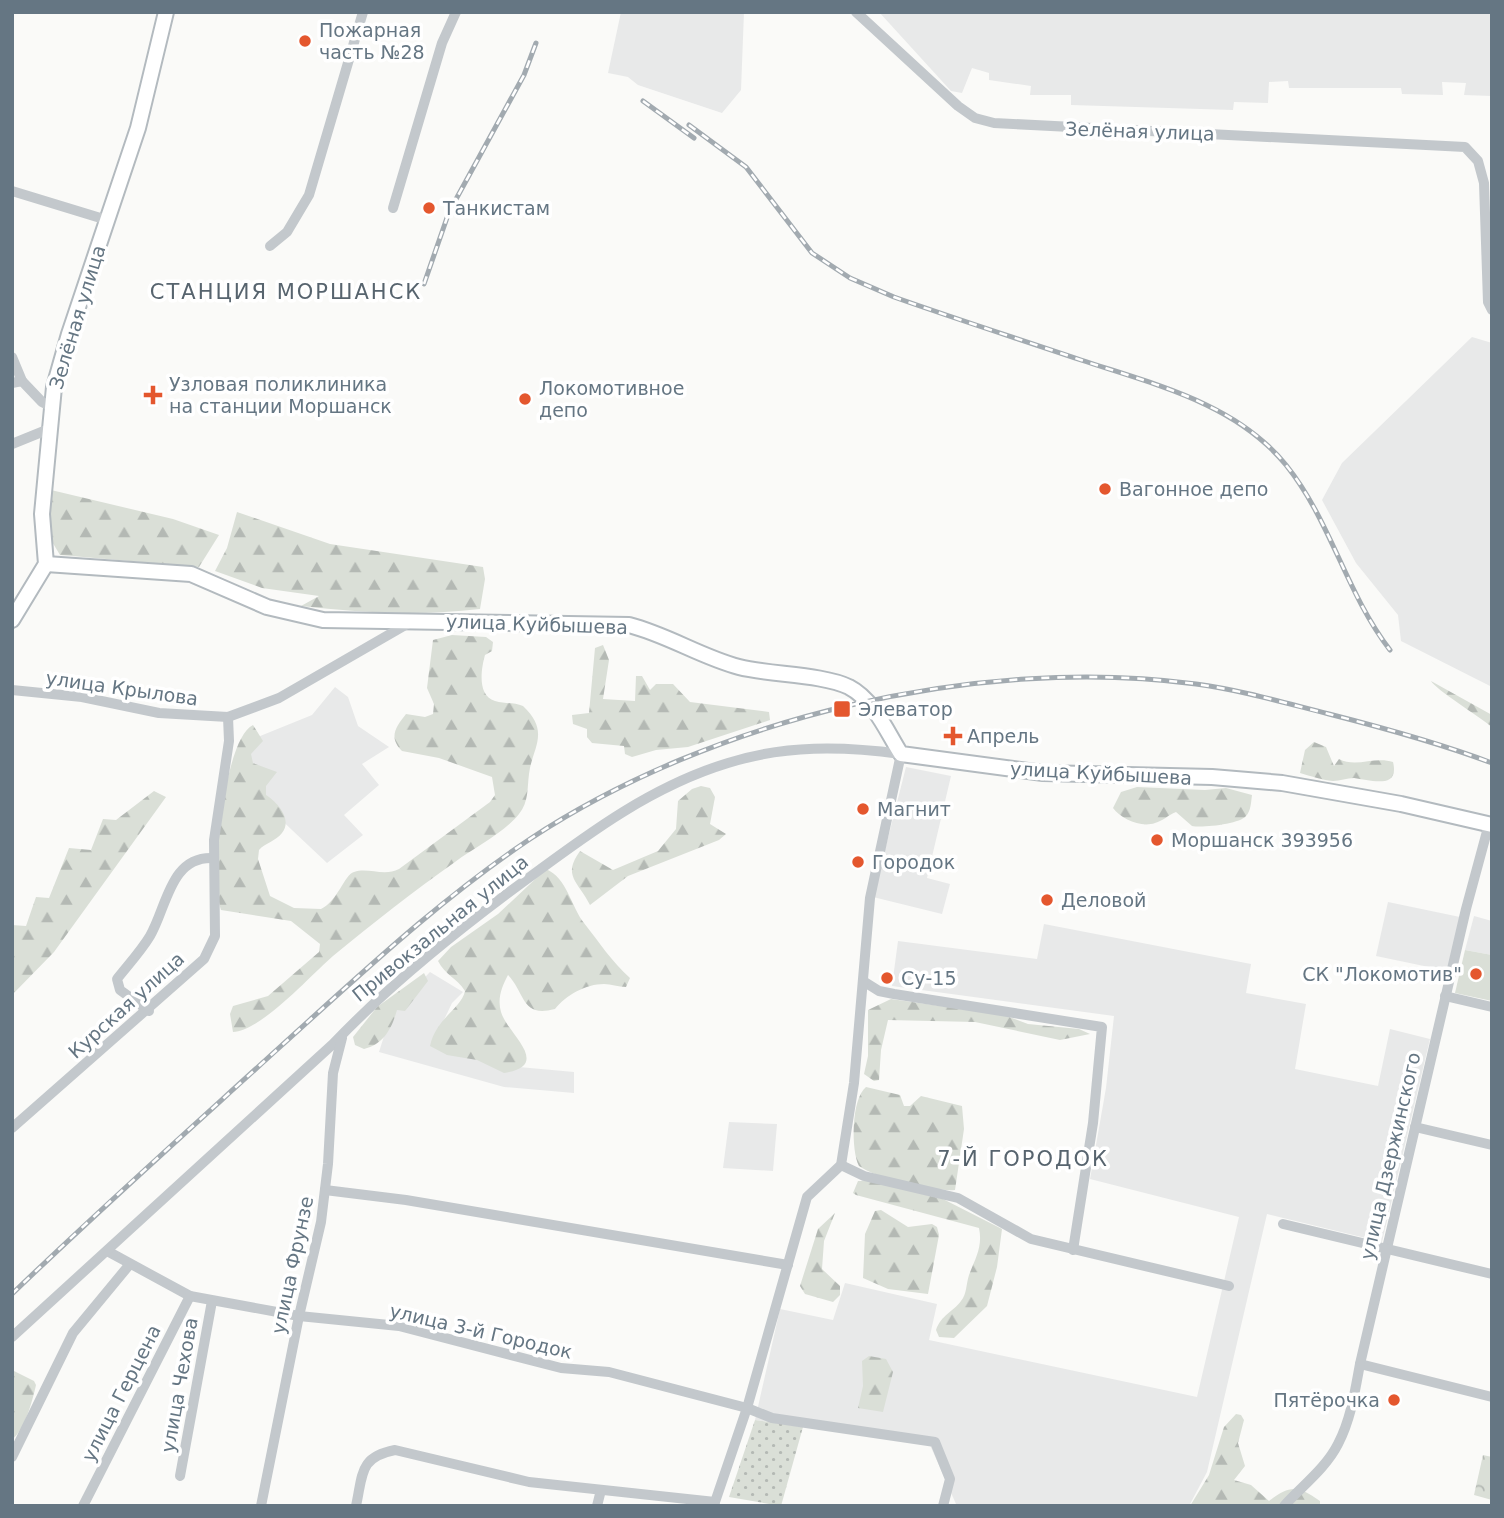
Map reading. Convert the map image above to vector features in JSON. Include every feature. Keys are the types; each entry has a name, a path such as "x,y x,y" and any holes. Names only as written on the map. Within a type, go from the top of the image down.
{"street":[{"name":"Зелёная улица","path":"46,564 42,514 52,407 68,334 138,128 166,12"},
{"path":"270,246 287,232 309,195 363,12"},
{"path":"393,208 442,43 456,12"},
{"name":"Зелёная улица","path":"856,12 958,106 975,118 994,123 1465,147 1478,161 1484,183 1488,302 1492,310"},
{"path":"12,191 107,220"},
{"path":"12,357 17,382 52,407"},
{"path":"12,444 49,429"},
{"path":"12,620 46,564"},
{"name":"улица Куйбышева","path":"46,564 191,574 267,607 323,620 629,625 659,632 719,661 742,668 849,687 868,701 901,754 1043,774 1212,777 1282,783 1490,824"},
{"name":"улица Крылова","path":"12,690 82,697 159,713 228,717 254,709 335,668 413,621"},
{"name":"Курская улица","path":"12,1128 149,1011 204,959 215,936 213,858 216,811 229,741 228,717"},
{"name":"Привокзальная улица","path":"12,1337 336,1044 359,1015 479,914 597,827 688,777 730,762 783,750 858,748 901,754"},
{"path":"356,1506 365,1463 376,1454 395,1450 529,1482 718,1504 807,1197 841,1165 854,1083 872,887 901,754"},
{"name":"улица Дзержинского","path":"1284,1506 1326,1462 1338,1444 1350,1412 1445,996 1490,824"},
{"path":"149,1011 120,990 117,979 150,935 180,871 194,859 213,858"},
{"path":"863,981 879,991 894,995 1102,1027 1094,1123 1073,1250"},
{"path":"1445,996 1492,1007"},
{"name":"улица Фрунзе","path":"261,1506 326,1190 336,1044"},
{"path":"1415,1127 1492,1145"},
{"path":"841,1165 864,1176 958,1198 1031,1239 1229,1286"},
{"path":"326,1190 406,1200 788,1265"},
{"path":"1283,1224 1492,1274"},
{"name":"улица 3-й Городок","path":"109,1252 190,1296 299,1316 399,1326 561,1368 610,1372 747,1408 772,1418 935,1441 950,1479 943,1506"},
{"path":"12,1457 73,1332 130,1265"},
{"name":"улица Герцена","path":"83,1506 190,1296"},
{"name":"улица Чехова","path":"180,1476 212,1301"},
{"path":"1360,1364 1492,1397"},
{"path":"597,1506 601,1490"}],"shaded area":[{"path":"621,12 744,12 741,90 722,113 638,85 628,77 608,73"},
{"path":"879,12 1492,12 1492,96 1464,95 1466,83 1442,82 1443,95 1402,94 1401,88 1289,88 1288,81 1269,82 1268,103 1234,102 1233,110 1071,105 1071,95 1030,95 1031,86 989,80 989,73 972,68 962,93 951,91"},
{"path":"1472,337 1492,343 1492,687 1401,641 1398,615 1356,563 1322,500 1342,463"},
{"path":"335,687 348,697 358,726 389,747 362,764 379,785 344,815 363,835 327,863 257,797 243,743 312,715"},
{"path":"906,767 951,776 927,878 950,884 942,914 873,897"},
{"path":"1388,902 1460,917 1448,971 1376,956"},
{"path":"1474,916 1492,921 1492,955 1465,950"},
{"path":"1044,924 1251,964 1246,993 1306,1004 1295,1069 1378,1086 1390,1029 1430,1039 1382,1242 1267,1214 1207,1472 1189,1506 956,1504 930,1445 755,1420 780,1309 833,1320 845,1283 937,1304 929,1340 1197,1397 1239,1217 1090,1179 1106,1088 1114,1016 892,986 898,941 1037,959"},
{"path":"430,972 463,992 452,1003 433,1043 507,1066 574,1072 574,1093 504,1087 379,1052 392,1011"},
{"path":"729,1122 777,1124 773,1171 723,1168"}],"green space":[{"path":"51,490 173,519 219,535 199,567 60,555 51,540"},
{"path":"237,512 330,544 483,567 485,579 480,609 390,613 301,606 319,596 262,588 215,571 227,548"},
{"path":"452,635 486,637 493,642 492,651 485,655 482,667 485,694 495,701 523,706 536,724 538,740 522,809 513,821 424,884 333,956 271,1013 244,1029 233,1032 230,1014 233,1006 268,996 319,952 320,944 291,921 221,910 217,870 222,811 234,755 243,735 253,725 263,741 251,754 253,763 277,772 266,786 266,795 279,806 286,822 280,836 259,850 258,859 270,896 294,908 321,909 332,900 350,874 399,869 490,802 495,795 492,777 439,758 402,751 395,741 395,732 406,714 425,717 433,714 434,704 427,688 433,640"},
{"path":"603,645 609,660 603,699 635,701 636,676 642,676 650,690 656,684 673,684 690,702 769,712 770,720 688,747 656,750 632,757 625,754 624,746 592,743 587,737 587,729 573,724 572,715 589,713 595,648"},
{"path":"1431,681 1492,715 1492,727 1441,690"},
{"path":"1314,742 1326,747 1334,766 1339,759 1352,762 1393,762 1392,777 1382,781 1354,778 1333,781 1300,773 1305,750"},
{"path":"701,786 710,788 715,797 710,824 726,834 719,840 628,876 590,905 572,873 580,851 613,870 658,851 676,829 678,801 692,789"},
{"path":"1137,787 1205,790 1226,788 1252,795 1248,814 1237,821 1212,826 1192,826 1176,812 1158,822 1144,824 1126,819 1113,808 1121,792"},
{"path":"154,791 166,797 54,952 12,995 12,925 26,926 36,897 49,898 69,848 91,850 103,819 116,820"},
{"path":"546,869 559,879 584,923 611,959 630,978 626,987 604,984 583,988 555,1009 544,1011 530,1007 508,975 501,993 500,1007 505,1021 524,1048 525,1063 518,1069 504,1073 477,1060 447,1055 430,1046 437,1028 459,1003 465,991 438,961 451,947 498,914"},
{"name":"СК \"Локомотив\"","path":"1465,950 1492,955 1492,1001 1455,993"},
{"path":"424,973 428,981 405,1011 397,1010 390,1029 382,1039 364,1049 355,1045 353,1037 377,1007"},
{"path":"891,999 1004,1015 1028,1024 1079,1029 1090,1034 1060,1040 975,1022 888,1020 881,1050 879,1080 874,1081 864,1074 868,1056 868,1010"},
{"path":"866,1087 900,1095 904,1106 910,1106 921,1096 962,1106 964,1129 955,1190 906,1183 859,1166 855,1149 855,1113 857,1102"},
{"path":"858,1181 869,1181 943,1199 1002,1229 997,1267 987,1306 954,1338 939,1337 936,1330 964,1295 979,1247 979,1228 856,1195 853,1193"},
{"path":"881,1210 908,1227 932,1224 937,1227 939,1235 928,1294 888,1289 863,1278 865,1234 875,1211"},
{"path":"835,1213 824,1241 822,1269 840,1286 840,1295 833,1302 805,1294 800,1286 818,1229"},
{"path":"869,1356 886,1359 893,1372 883,1412 858,1408 863,1386 862,1361"},
{"path":"12,1370 34,1381 36,1385 24,1423 12,1439"},
{"path":"1236,1414 1241,1415 1244,1420 1238,1443 1245,1466 1234,1480 1251,1485 1269,1501 1294,1489 1306,1492 1320,1501 1320,1506 1190,1506 1209,1475 1224,1427"},
{"path":"755,1420 803,1427 781,1506 729,1497"},
{"path":"1483,1455 1492,1457 1492,1500 1474,1495"}],"railway":[{"path":"424,284 449,212 524,75 536,43"},
{"path":"643,101 694,138"},
{"path":"689,125 746,167 812,253 850,278 917,305 1164,387 1192,398 1243,426 1266,444 1302,487 1362,605 1390,650"},
{"path":"12,1294 371,965 497,862 602,796 681,760 764,729 850,705 938,688 1026,679 1112,677 1196,684 1246,693 1391,730 1492,763"}],"place":[{"name":"Пожарная часть №28","path":"305,41"},
{"name":"Танкистам","path":"429,208"},
{"name":"Узловая поликлиника на станции Моршанск","path":"153,395"},
{"name":"Локомотивное депо","path":"525,399"},
{"name":"Вагонное депо","path":"1105,489"},
{"name":"Элеватор","path":"842,709"},
{"name":"Апрель","path":"953,736"},
{"name":"Магнит","path":"863,809"},
{"name":"Моршанск 393956","path":"1157,840"},
{"name":"Городок","path":"858,862"},
{"name":"Деловой","path":"1047,900"},
{"name":"СК \"Локомотив\"","path":"1476,974"},
{"name":"Су-15","path":"887,978"},
{"name":"Пятёрочка","path":"1394,1400"}],"district":[{"name":"СТАНЦИЯ МОРШАНСК","path":"286,292"},
{"name":"7-Й ГОРОДОК","path":"1023,1159"}]}
